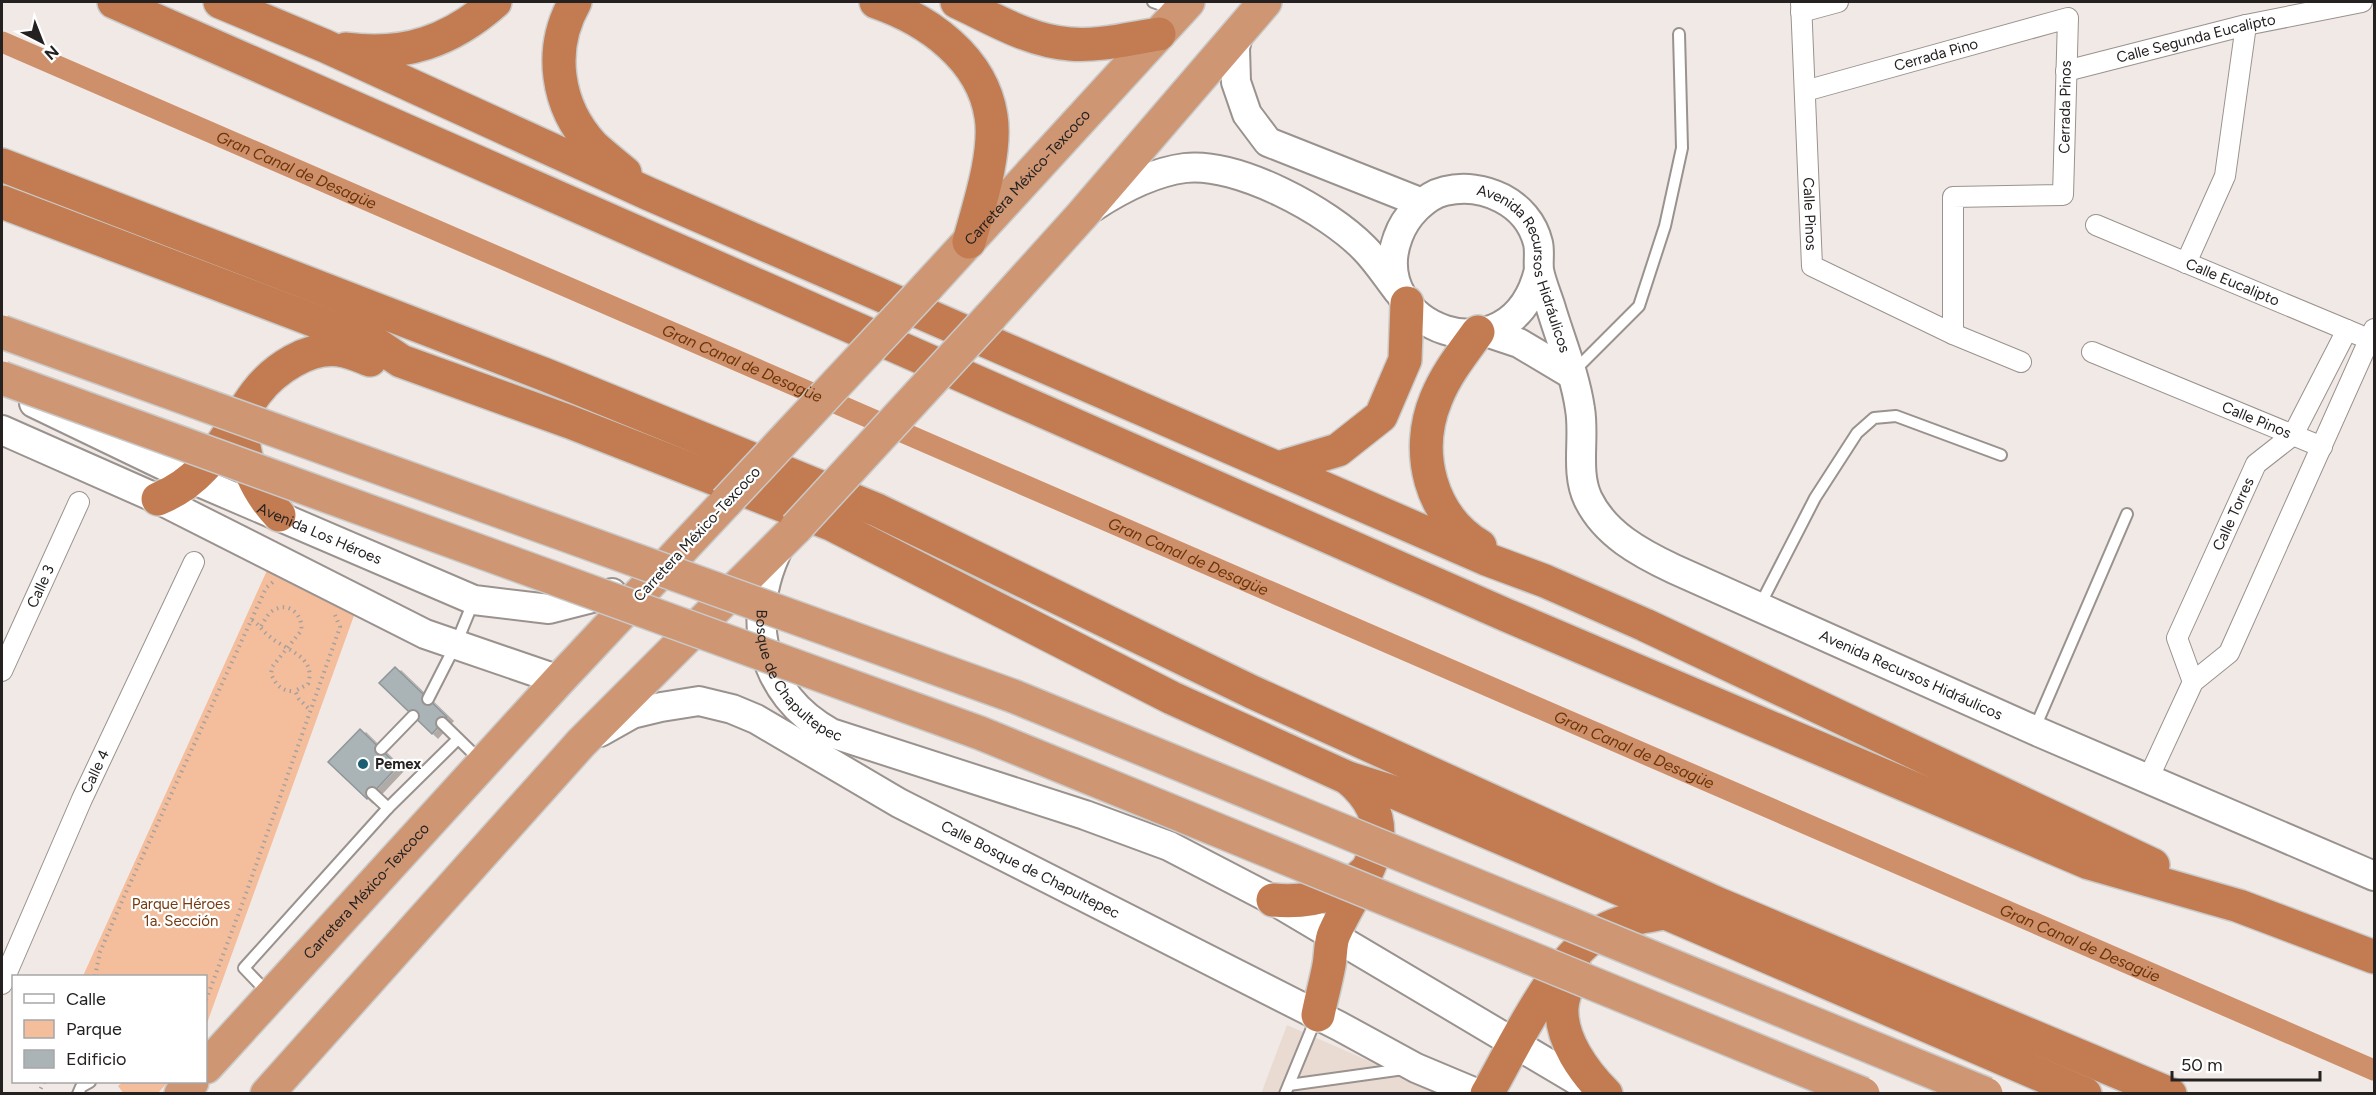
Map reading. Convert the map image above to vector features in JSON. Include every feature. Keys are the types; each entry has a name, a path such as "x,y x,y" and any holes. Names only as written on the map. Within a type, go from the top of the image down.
{"highway":[{"path":"114,2 1506,615 2067,854 2089,863 2238,906 2374,957"},
{"path":"220,2 325,46 649,194 1486,559 1545,581 1645,625 2238,906"},
{"path":"325,46 366,52 426,44 455,32 495,2"},
{"path":"575,2 566,17 558,50 559,78 569,111 593,145 649,194"},
{"path":"876,2 894,8 928,27 959,52 981,82 991,117 990,155 969,242"},
{"path":"957,2 1034,37 1071,45 1170,12"},
{"path":"267,1094 581,743 788,536 990,317 1082,216 1265,2"},
{"name":"Carretera México-Texcoco","path":"207,1066 559,680 969,242 1170,12"},
{"path":"2,165 546,375 877,510 1252,692 1716,903 2170,1094"},
{"path":"2,202 376,344 401,361 570,422 833,525 1173,698 1348,778 1396,793 1625,891 1666,913 2085,1094"},
{"path":"1278,468 1338,450 1381,416 1405,360 1405,301"},
{"path":"2,332 1013,696 1986,1094"},
{"path":"1482,332 1451,369 1430,416 1426,454 1432,486 1442,510 1459,531 1484,549 1545,581"},
{"path":"158,499 192,479 205,466 268,380 294,361 310,353 327,349 341,350 375,362 401,361"},
{"path":"2,378 980,733 1863,1094"},
{"path":"249,404 243,432 246,459 258,489 279,515"},
{"path":"1318,1015 1333,935 1371,865 1378,840 1375,815 1364,794 1348,778"},
{"path":"1273,900 1299,901 1325,896 1350,884 1371,865"},
{"path":"1487,1094 1543,995 1580,947 1606,929 1637,917 1666,913"},
{"path":"1580,947 1562,1006 1563,1025 1589,1077 1605,1094"}],"main road":[{"path":"1239,31 1234,65 1238,90 1247,114 1268,142 1422,203 1407,218 1396,244 1395,279 1405,301"},
{"path":"1082,216 1119,192 1173,171 1198,168 1226,172 1276,190 1323,216 1365,249 1419,317 1439,329 1457,333 1482,332 1505,324 1523,307 1534,289 1539,270"},
{"name":"Avenida Recursos Hidráulicos","path":"1422,203 1443,191 1467,188 1491,192 1512,203 1528,220 1538,242 1539,270 1580,408 1581,472 1587,497 1598,517 1618,537 1649,558 1759,608 2034,730 2374,876"},
{"name":"Avenida Recursos Hidráulicos","path":"1482,332 1519,343 1571,374"},
{"name":"Avenida Los Héroes","path":"2,388 192,479 474,600 549,609 651,583"},
{"path":"2,430 158,499 425,634 559,680"},
{"name":"Bosque de Chapultepec","path":"788,536 767,574 763,590 761,624 768,659 781,689 802,714 824,729 908,759 1084,814 1169,846 1273,900"},
{"name":"Calle Bosque de Chapultepec","path":"581,743 632,714 661,707 699,701 732,709 756,719 899,803 1318,1015 1416,1068 1478,1094"},
{"path":"1273,900 1517,1042 1600,1094"}],"street":[{"path":"1801,7 1838,2"},
{"name":"Calle Segunda Eucalipto","path":"2066,71 2246,25 2362,2"},
{"name":"Calle Pinos","path":"1801,7 1812,266 1953,334 2021,362"},
{"name":"Cerrada Pino","path":"1805,91 2068,18"},
{"name":"Cerrada Pinos","path":"1953,334 1953,197 2063,195 2068,18"},
{"path":"2186,263 2225,176 2246,25"},
{"name":"Calle Eucalipto","path":"2096,225 2347,330 2372,334"},
{"name":"Calle Torres","path":"2193,682 2177,638 2256,464 2293,435 2347,330"},
{"path":"2148,779 2193,682 2229,653 2372,334"},
{"name":"Calle Pinos","path":"2092,352 2322,447"},
{"name":"Calle 3","path":"2,671 79,502"},
{"name":"Calle 4","path":"2,984 82,799 194,562"}],"lane":[{"path":"1571,374 1639,306 1665,226 1682,148 1679,34"},
{"path":"1759,608 1815,498 1857,433 1874,418 1896,416 2001,455"},
{"path":"2034,730 2127,514"},
{"path":"428,699 456,644 474,600"},
{"path":"381,749 413,716"},
{"path":"442,723 483,763"},
{"path":"270,996 244,968 388,808 458,739"},
{"path":"372,794 388,808"},
{"path":"1287,1089 1318,1015"},
{"path":"1287,1089 1416,1068"},
{"path":"78,1094 81,1088 88,1083"}],"path":[{"path":"95,975 100,952 122,901 266,588 273,582 279,582"},
{"path":"252,620 261,626 270,638 287,648 304,659 309,666 308,684 295,691 287,692 279,687 271,674 272,667 287,648 301,632 300,616 285,607 276,608 269,613 261,626"},
{"path":"207,997 340,627 334,615 325,609"},
{"path":"295,691 299,699 310,710"}],"shaded area":[{"path":"1287,1025 1442,1093 1261,1094"}],"green space":[{"name":"Parque Héroes 1a. Sección","path":"269,566 356,610 207,1023 207,975 83,975"},
{"path":"122,1083 167,1083 158,1093 124,1094 118,1086"}],"building":[{"name":"Pemex","path":"395,667 447,717 432,734 379,683"},
{"name":"Pemex","path":"360,729 398,766 367,799 328,762"}],"waterway":[{"name":"Gran Canal de Desagüe","path":"2,42 2374,1070"}],"place":[{"name":"Pemex","path":"363,764"}]}
